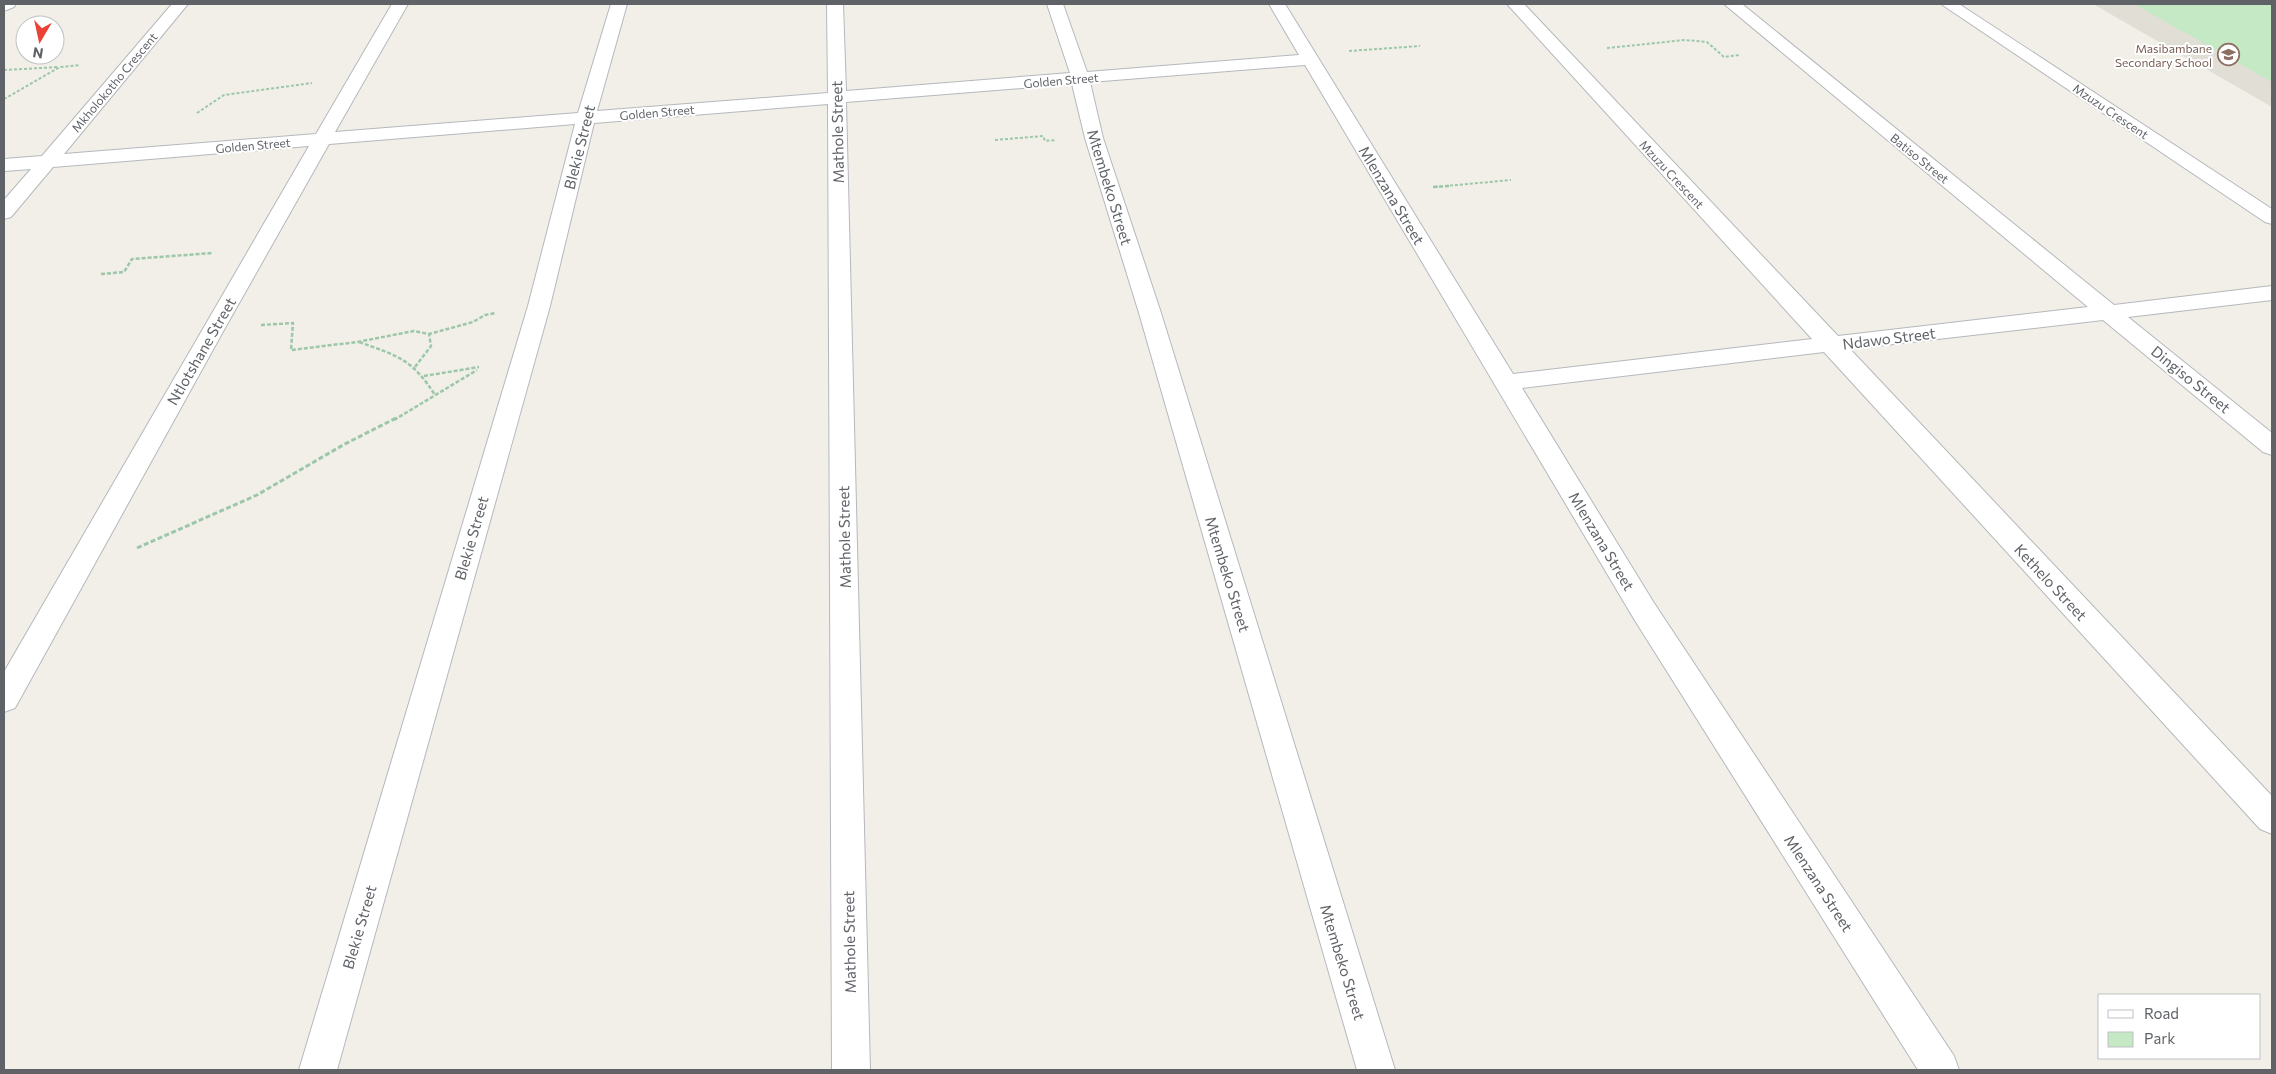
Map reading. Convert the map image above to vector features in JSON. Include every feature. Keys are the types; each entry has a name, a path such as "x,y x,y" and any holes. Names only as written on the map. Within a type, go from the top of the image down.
{"street":[{"path":"4,6 8,4"},
{"name":"Mkholokotho Crescent","path":"4,213 180,4"},
{"name":"Ntlotshane Street","path":"4,699 213,328 400,4"},
{"name":"Blekie Street","path":"318,1070 539,306 586,118 619,4"},
{"name":"Mathole Street","path":"835,4 841,261 850,1070"},
{"path":"1055,4 1080,78"},
{"name":"Mlenzana Street","path":"1277,4 1644,611 1940,1070"},
{"name":"Mzuzu Crescent","path":"1515,4 1830,345"},
{"name":"Batiso Street","path":"1732,4 2109,312"},
{"name":"Mzuzu Crescent","path":"1949,4 2272,218"},
{"name":"Golden Street","path":"4,165 1080,78 1307,54"},
{"name":"Mtembeko Street","path":"1080,78 1094,138 1155,332 1376,1070"},
{"name":"Ndawo Street","path":"1506,382 2272,293"},
{"name":"Dingiso Street","path":"2109,312 2272,446"},
{"name":"Kethelo Street","path":"1830,345 2272,819"}],"path":[{"path":"1659,43 1685,40 1707,42 1724,57 1752,54 1759,50 1786,48"},
{"path":"1307,54 1420,46"},
{"path":"4,70 60,67 132,59"},
{"path":"4,99 60,67"},
{"path":"166,152 193,115 224,95 288,88 360,72"},
{"path":"995,140 1043,136 1045,141 1094,138"},
{"path":"1390,191 1511,180"},
{"path":"101,274 124,272 132,259 212,253 216,255 258,253"},
{"path":"213,328 293,323 292,350 357,342 414,331 429,334 473,322 485,315 539,306"},
{"path":"415,367 431,346 429,334"},
{"path":"357,342 407,359 424,376 435,395"},
{"path":"136,548 257,495 343,445 405,414 482,366 424,376"}],"shaded area":[{"name":"Masibambane Secondary School","path":"2093,4 2272,4 2272,107"}],"green space":[{"path":"2134,4 2272,4 2272,82"}],"place":[{"name":"Masibambane Secondary School","path":"2228,55"}]}
